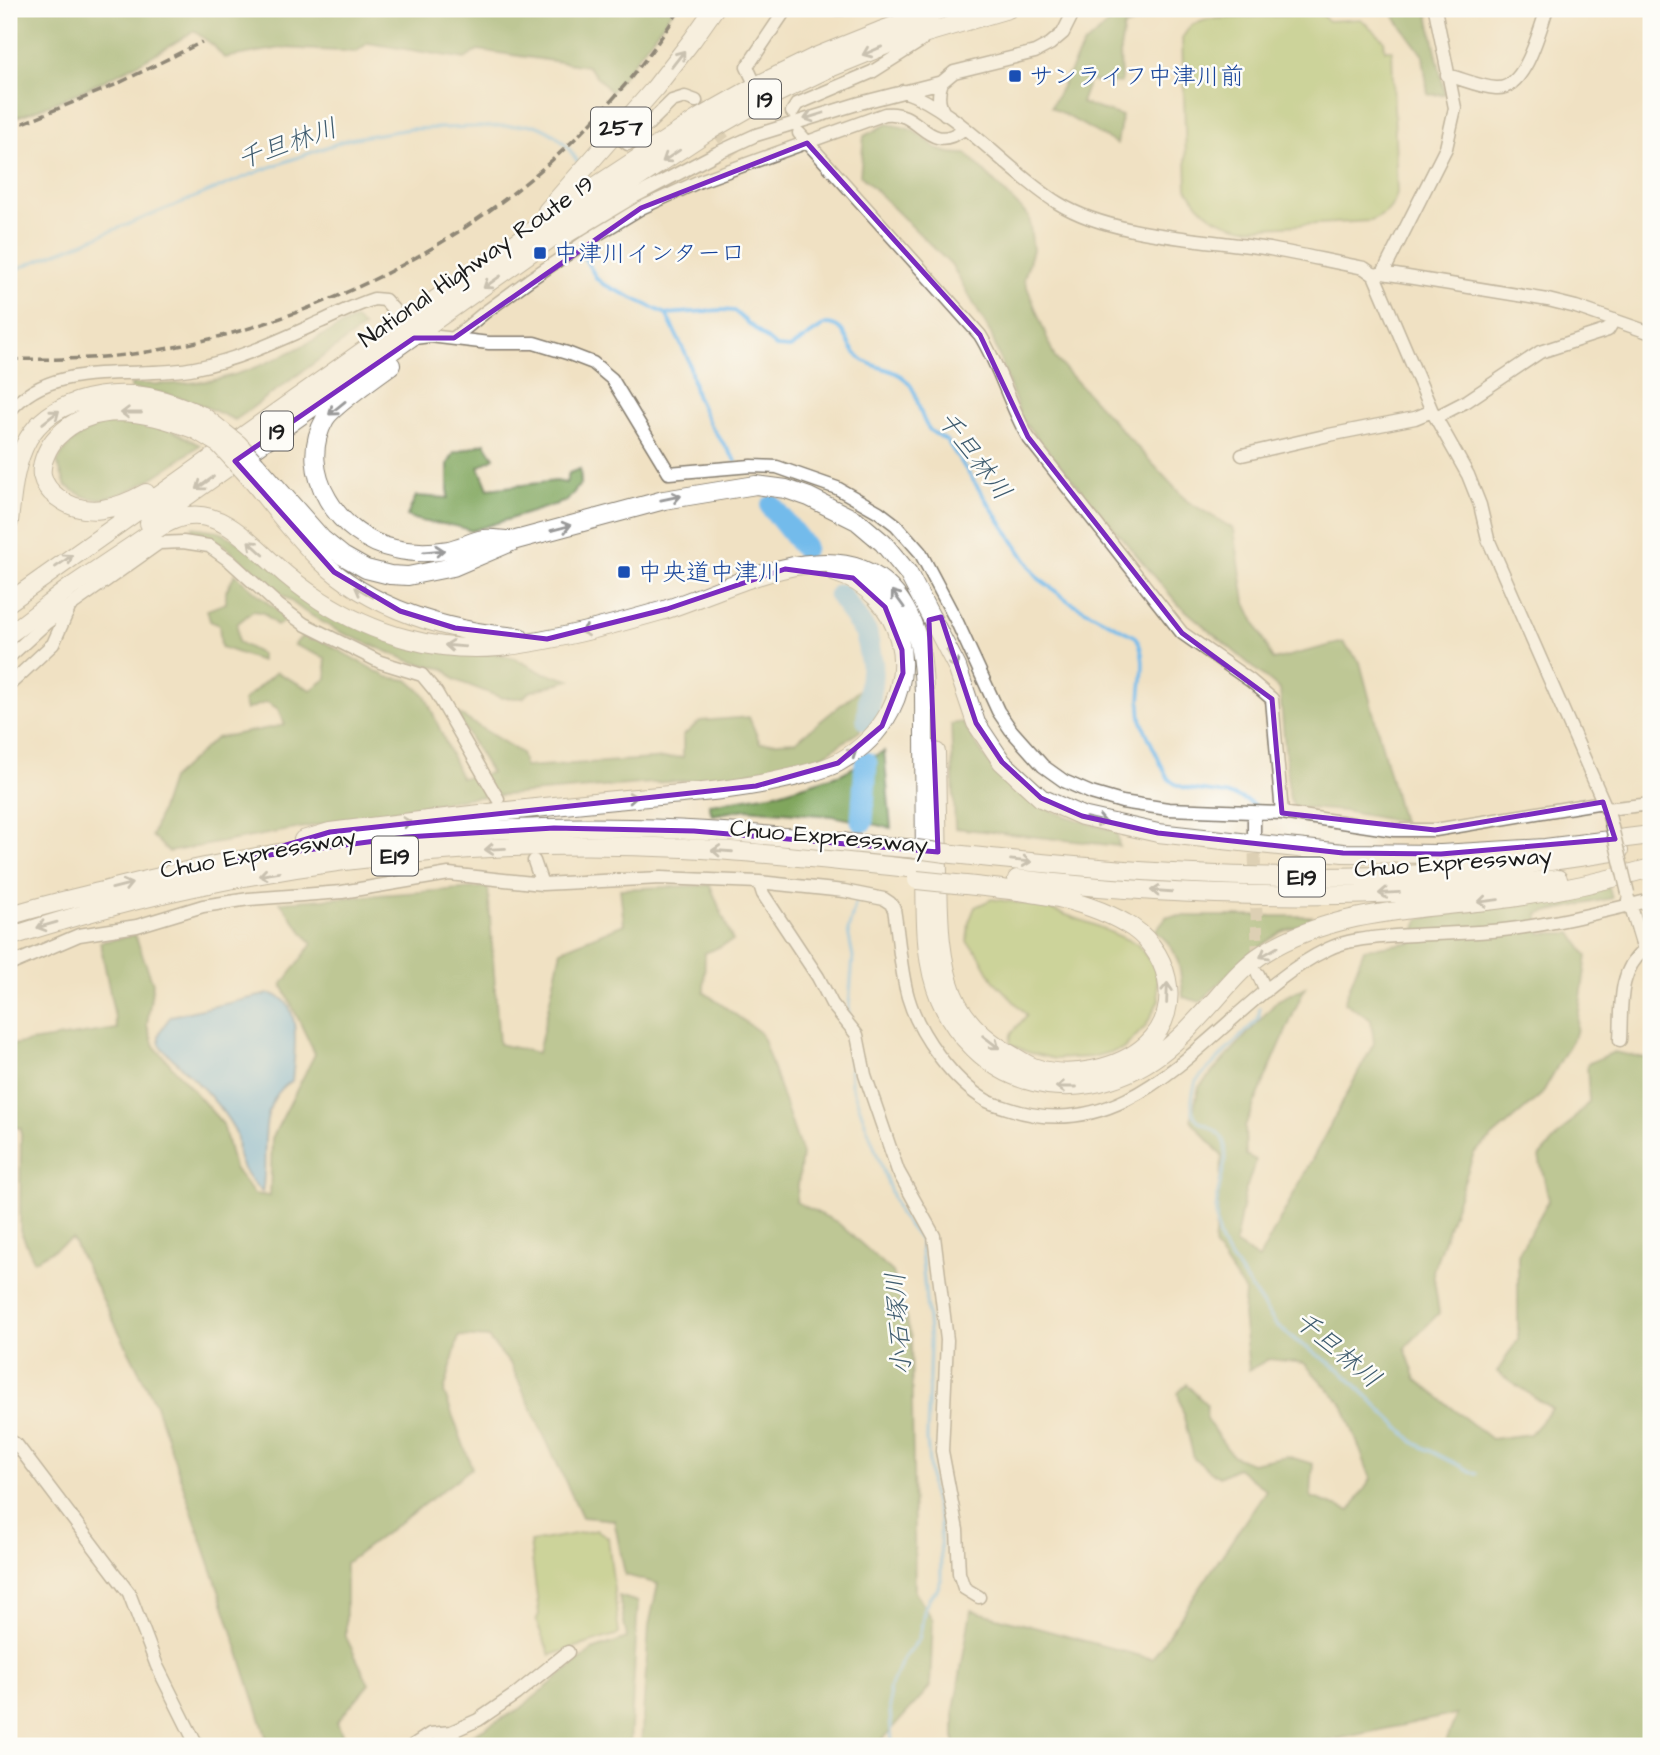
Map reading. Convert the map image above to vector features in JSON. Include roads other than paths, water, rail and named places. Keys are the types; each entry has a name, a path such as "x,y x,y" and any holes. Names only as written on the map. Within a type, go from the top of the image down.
{"highway":[{"name":"257","path":"522,240 530,226 628,145 674,64 714,9"},
{"name":"National Highway Route 19","path":"9,623 416,332 628,145 815,57 880,31 947,16 1008,9"},
{"name":"National Highway Route 19","path":"9,602 353,359 453,319 461,304 612,195 707,132 763,100 825,70 889,44 947,16"},
{"path":"416,332 327,416 315,441 316,470 326,499 345,521 368,539 393,549 448,550 484,539 516,540"},
{"path":"200,423 135,411 89,415 69,425 50,443 42,475 48,489 72,507 95,511 116,507 156,487 301,385 353,359"},
{"path":"9,522 17,466 29,438 51,415 78,400 111,396 142,396 174,403 250,468 343,556 366,569 399,575 429,573 453,567 516,540 664,499 728,487 766,486 786,489 809,496 857,521 883,543 908,573 957,667 976,723 1002,762 1041,798 1082,816 1158,834 1343,853 1441,854 1545,848 1651,835"},
{"path":"250,468 316,557 370,596 400,611 455,628 547,639"},
{"path":"9,634 69,589 162,526 181,517 200,515 227,524 320,600 355,620 392,635 423,643 486,648 547,639 667,609 737,583 807,564 845,564 866,571 887,585 909,615 920,643 924,692 926,939 939,996 968,1042 992,1065 1019,1079 1051,1087 1079,1087 1110,1081 1136,1071 1161,1055 1265,952 1315,930 1375,915 1517,897 1614,878 1651,866"},
{"path":"239,859 330,832 511,810 756,786 807,774 838,763 866,743 882,726 895,702 902,673 902,650 895,625 885,607 853,578 829,571 785,569"},
{"path":"920,599 932,647 936,695 940,930 944,967 959,1006 985,1039 1033,1067 1056,1072 1081,1072 1109,1067 1147,1044 1158,1030 1166,1010 1167,973 1160,956 1148,939 1127,923 1071,901 955,878"},
{"name":"Chuo Expressway","path":"9,916 148,879 239,859 406,837 554,828 694,831 916,849 1082,868 1270,877 1424,874 1651,846"},
{"name":"Chuo Expressway","path":"9,937 148,897 207,884 373,858 463,850 559,846 683,848 790,856 917,875 1189,893 1342,895 1508,884 1651,866"}],"street":[{"path":"756,86 747,67 786,9"},
{"path":"836,9 843,9"},
{"path":"547,242 561,241 630,199 756,135 942,82 954,72 1018,58 1050,44 1063,33 1075,9"},
{"path":"1378,274 1446,148 1455,108 1435,9"},
{"path":"1447,75 1497,89 1516,81 1525,67 1547,9"},
{"path":"792,112 797,104 872,72 947,16"},
{"path":"942,82 939,103 947,117"},
{"path":"903,91 923,100 964,129 1059,203 1097,221 1168,235 1270,249 1364,268 1378,274 1548,300 1614,320 1650,335"},
{"path":"628,145 672,101 685,97 696,102"},
{"path":"454,338 484,313 588,240 641,208 740,162 803,138 893,113 907,116 937,138 950,138 964,129"},
{"path":"803,138 980,335 993,355 1017,419 1028,437 1182,634 1251,681 1272,699 1282,813"},
{"path":"1378,274 1434,414 1468,475 1480,505 1488,539 1606,809 1644,950 1629,966 1623,982 1620,1040"},
{"path":"9,412 28,393 44,384 84,376 192,369 225,361 374,299 385,300 416,332 489,344 534,344 593,363 612,379 669,472 751,466 777,467 837,488 879,512 896,525 920,552 957,622 998,710 1011,730 1043,766 1064,781 1091,793 1122,802 1168,809 1282,813 1394,830 1435,831 1651,804"},
{"path":"1242,455 1434,414 1467,401 1540,352 1608,330 1614,320"},
{"path":"9,657 46,623 159,543 183,542 209,547 230,561 278,605 304,624 380,662 422,675 436,692 498,799"},
{"path":"9,685 53,644 70,606"},
{"path":"1254,814 1254,832"},
{"path":"534,861 542,884"},
{"path":"9,965 79,935 137,926 203,906 249,899 342,892 449,874 542,884 661,878 844,891 890,903 895,916 908,999 936,1054 960,1079 987,1101 1044,1117 1069,1118 1120,1104 1146,1088 1216,1036 1266,991 1300,965 1329,948 1363,938 1510,929 1629,899 1651,900"},
{"path":"759,883 763,894 843,1019 857,1035 864,1075 898,1171 934,1236 947,1340 942,1451 957,1530 959,1573 964,1588 979,1597"},
{"path":"1258,974 1266,991"},
{"path":"9,1440 17,1445 129,1593 157,1666 197,1746"},
{"path":"412,1746 430,1734 451,1732 478,1720 516,1694 568,1652"}],"water":[{"path":"269,994 288,1005 293,1016 295,1043 292,1081 280,1091 267,1116 262,1192 242,1165 238,1155 237,1136 227,1117 201,1086 162,1048 159,1039 160,1031 171,1016"}],"waterway":[{"name":"千旦林川","path":"9,272 265,169 349,139 409,129 535,125 560,139 578,162"},
{"name":"千旦林川","path":"582,254 603,284 666,314 734,311 776,347 790,348 826,324 833,325 842,331 863,360 906,380 914,391 925,423 929,429 947,441 1038,578 1070,602 1136,637 1143,667 1141,718 1168,778 1185,788 1233,796 1255,806"},
{"name":"小石塚川","path":"666,314 688,359 696,395 710,425 736,461"},
{"name":"小石塚川","path":"772,507 804,547"},
{"name":"小石塚川","path":"840,595 866,633 872,665 868,720"},
{"name":"小石塚川","path":"862,821 866,763"},
{"name":"小石塚川","path":"848,1018 853,957 848,931 856,901"},
{"name":"千旦林川","path":"1260,1008 1258,1019 1196,1081 1192,1099 1192,1110 1196,1118 1215,1131 1225,1146 1225,1162 1216,1213 1217,1230 1223,1247 1277,1326 1339,1369 1415,1443 1476,1474"},
{"name":"小石塚川","path":"848,1029 851,1084 899,1214 920,1240 930,1342 927,1439 931,1489 940,1521 941,1580 925,1607 919,1639 904,1658 889,1689 892,1746"}],"tunnel":[{"path":"696,101 737,158"},
{"path":"1254,836 1258,961"}],"railway":[{"path":"9,359 75,359 125,355 222,336 301,311 376,278 448,238 515,191 577,137 632,76 680,9"},
{"path":"9,129 117,84 202,42"}],"place":[{"name":"サンライフ中津川前","path":"1015,76"},
{"name":"中津川インター口","path":"540,253"},
{"name":"中央道中津川","path":"624,572"}]}
